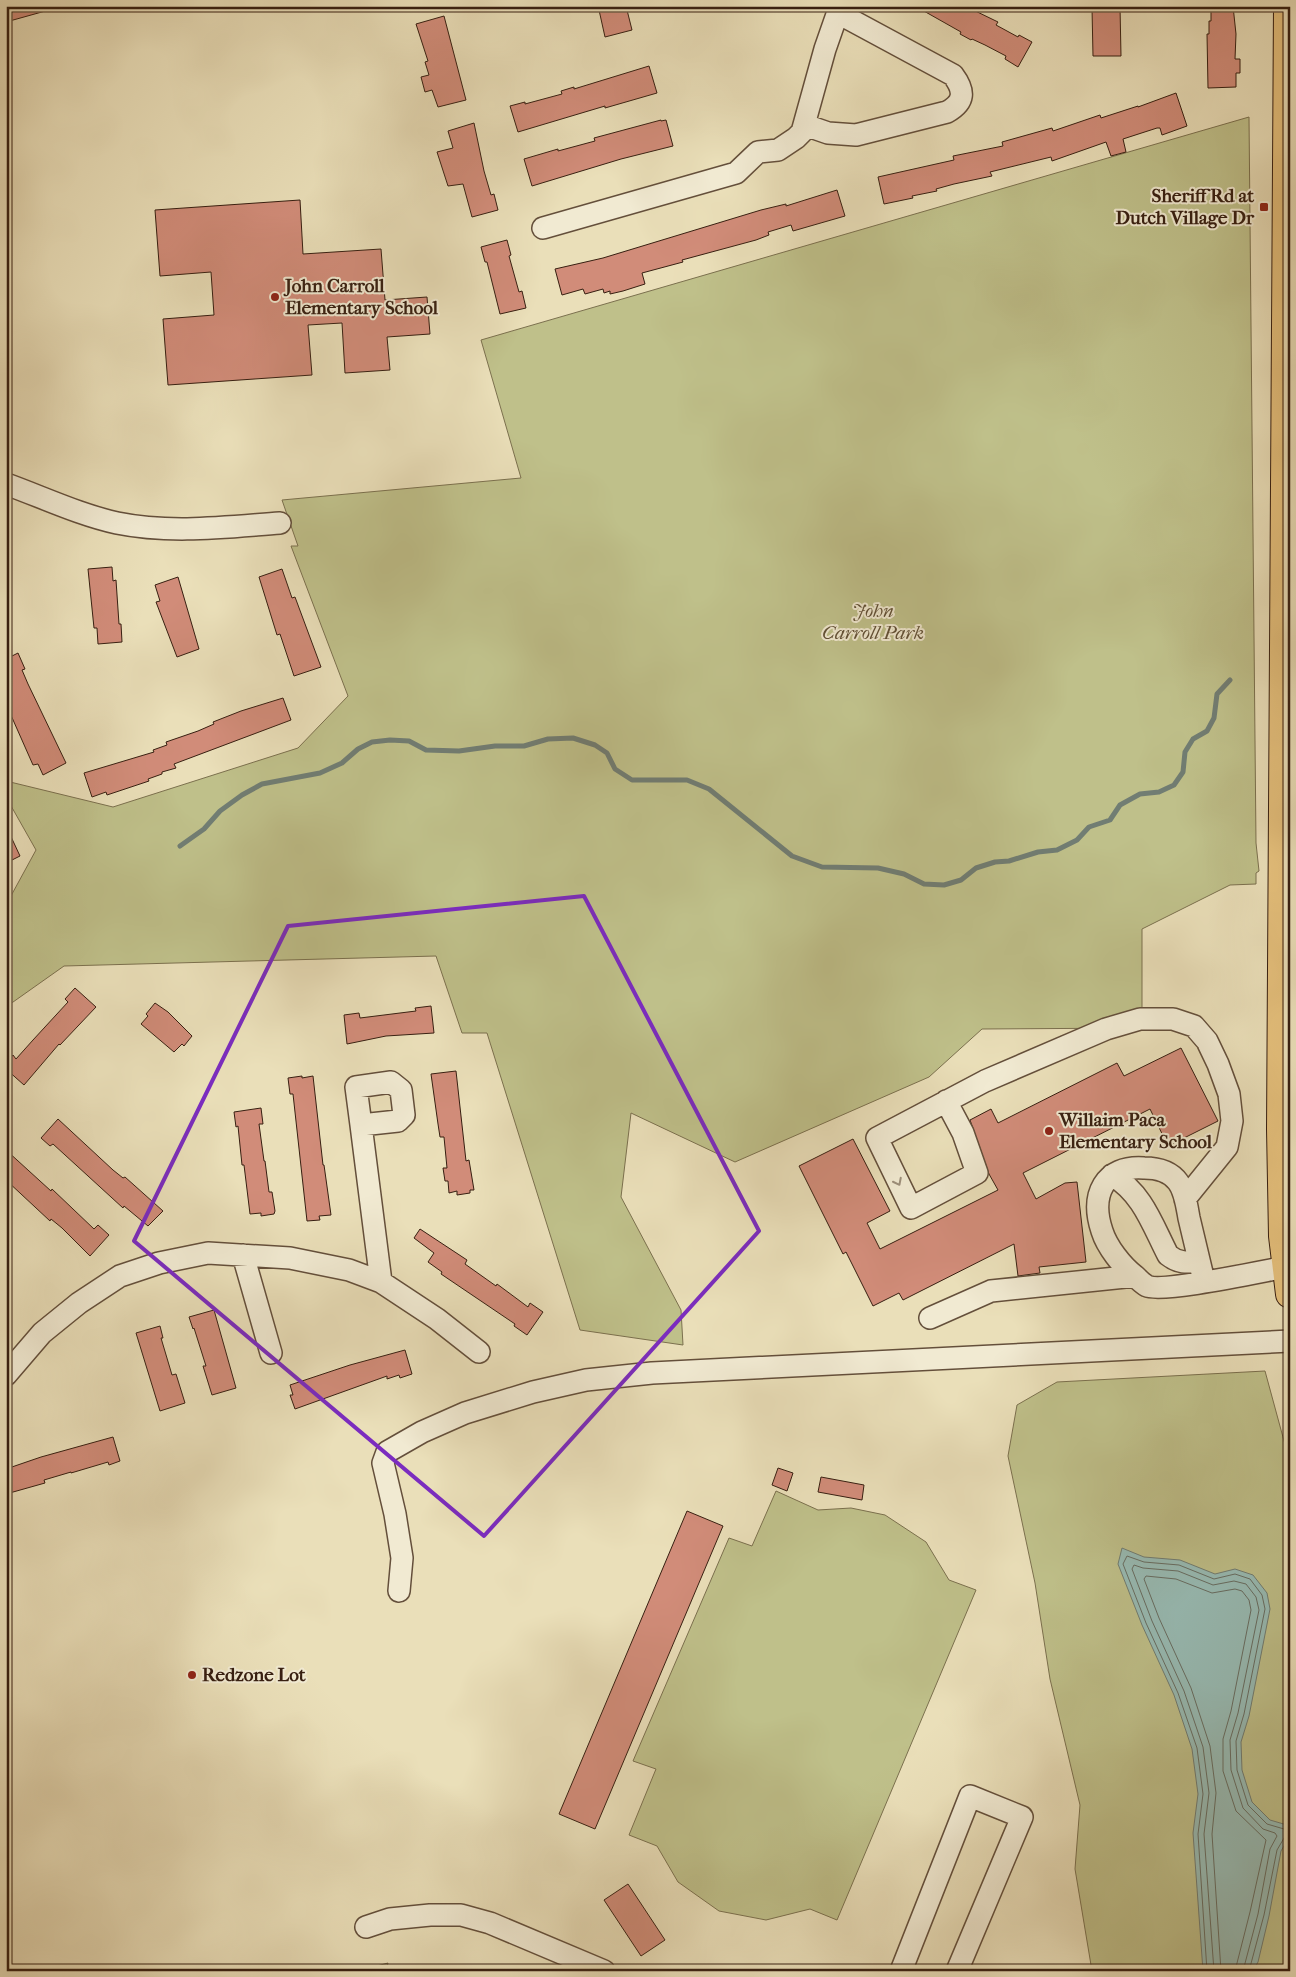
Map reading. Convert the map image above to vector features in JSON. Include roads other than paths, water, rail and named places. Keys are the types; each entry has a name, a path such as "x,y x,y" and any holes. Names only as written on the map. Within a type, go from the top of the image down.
{"main road":[{"path":"1288,6 1289,187 1281,1119 1283,1236 1290,1294"}],"street":[{"path":"543,228 736,173 758,152 778,150 788,144 796,138 805,125 824,49 839,9 953,75 960,84 962,95 956,107 947,112 856,135 828,133 805,125"},
{"path":"6,484 98,518 132,526 182,529 280,523"},
{"path":"946,1101 963,1133 977,1173 912,1208 876,1138 946,1101 985,1081 1106,1029 1140,1020 1173,1019 1194,1026 1207,1040 1218,1064 1229,1094 1232,1122 1227,1147 1185,1199"},
{"path":"361,1125 381,1282"},
{"path":"1134,1167 1153,1168 1169,1173 1179,1182 1185,1199 1201,1271 1182,1286 1148,1286 1123,1267 1102,1231 1097,1203 1099,1192 1106,1181 1118,1171 1134,1167"},
{"path":"1112,1176 1125,1183 1139,1197 1168,1255 1174,1260 1186,1263 1201,1271 1286,1267"},
{"path":"6,1375 42,1333 79,1303 120,1276 159,1263 208,1253 290,1258 349,1270 381,1282 438,1319 479,1352"},
{"path":"243,1255 271,1353"},
{"path":"930,1318 991,1291 1135,1276"},
{"path":"399,1591 402,1558 395,1514 383,1463 387,1452 422,1432 465,1413 533,1392 586,1380 691,1371 1290,1341"},
{"path":"901,1971 970,1796 1022,1817 957,1971"},
{"path":"366,1927 400,1918 430,1914 461,1915 490,1923 604,1971"}],"water":[{"path":"1122,1548 1144,1557 1180,1560 1215,1574 1235,1569 1253,1575 1267,1593 1270,1609 1249,1716 1241,1742 1242,1770 1252,1802 1270,1820 1287,1825 1290,1829 1290,1836 1281,1851 1269,1916 1258,1962 1253,1971 1203,1971 1193,1833 1198,1794 1192,1749 1174,1695 1142,1625 1118,1564"}],"waterway":[{"path":"180,846 204,829 220,811 242,795 262,784 320,773 342,763 358,749 372,742 390,740 409,741 426,750 459,751 495,746 524,746 548,739 573,738 595,745 607,753 615,769 632,780 687,780 709,789 792,856 822,867 878,868 904,874 924,884 944,885 961,880 976,868 995,862 1009,861 1038,852 1057,850 1077,840 1089,827 1110,820 1120,805 1140,794 1159,792 1174,785 1183,772 1185,752 1193,739 1207,731 1214,718 1217,694 1230,680"}],"place":[{"name":"Sheriff Rd at Dutch Village Dr","path":"1264,207"},
{"name":"John Carroll Elementary School","path":"275,297"},
{"name":"Willaim Paca Elementary School","path":"1049,1131"},
{"name":"Redzone Lot","path":"192,1675"}],"park label":[{"name":"John Carroll Park","path":"873,622"}]}
